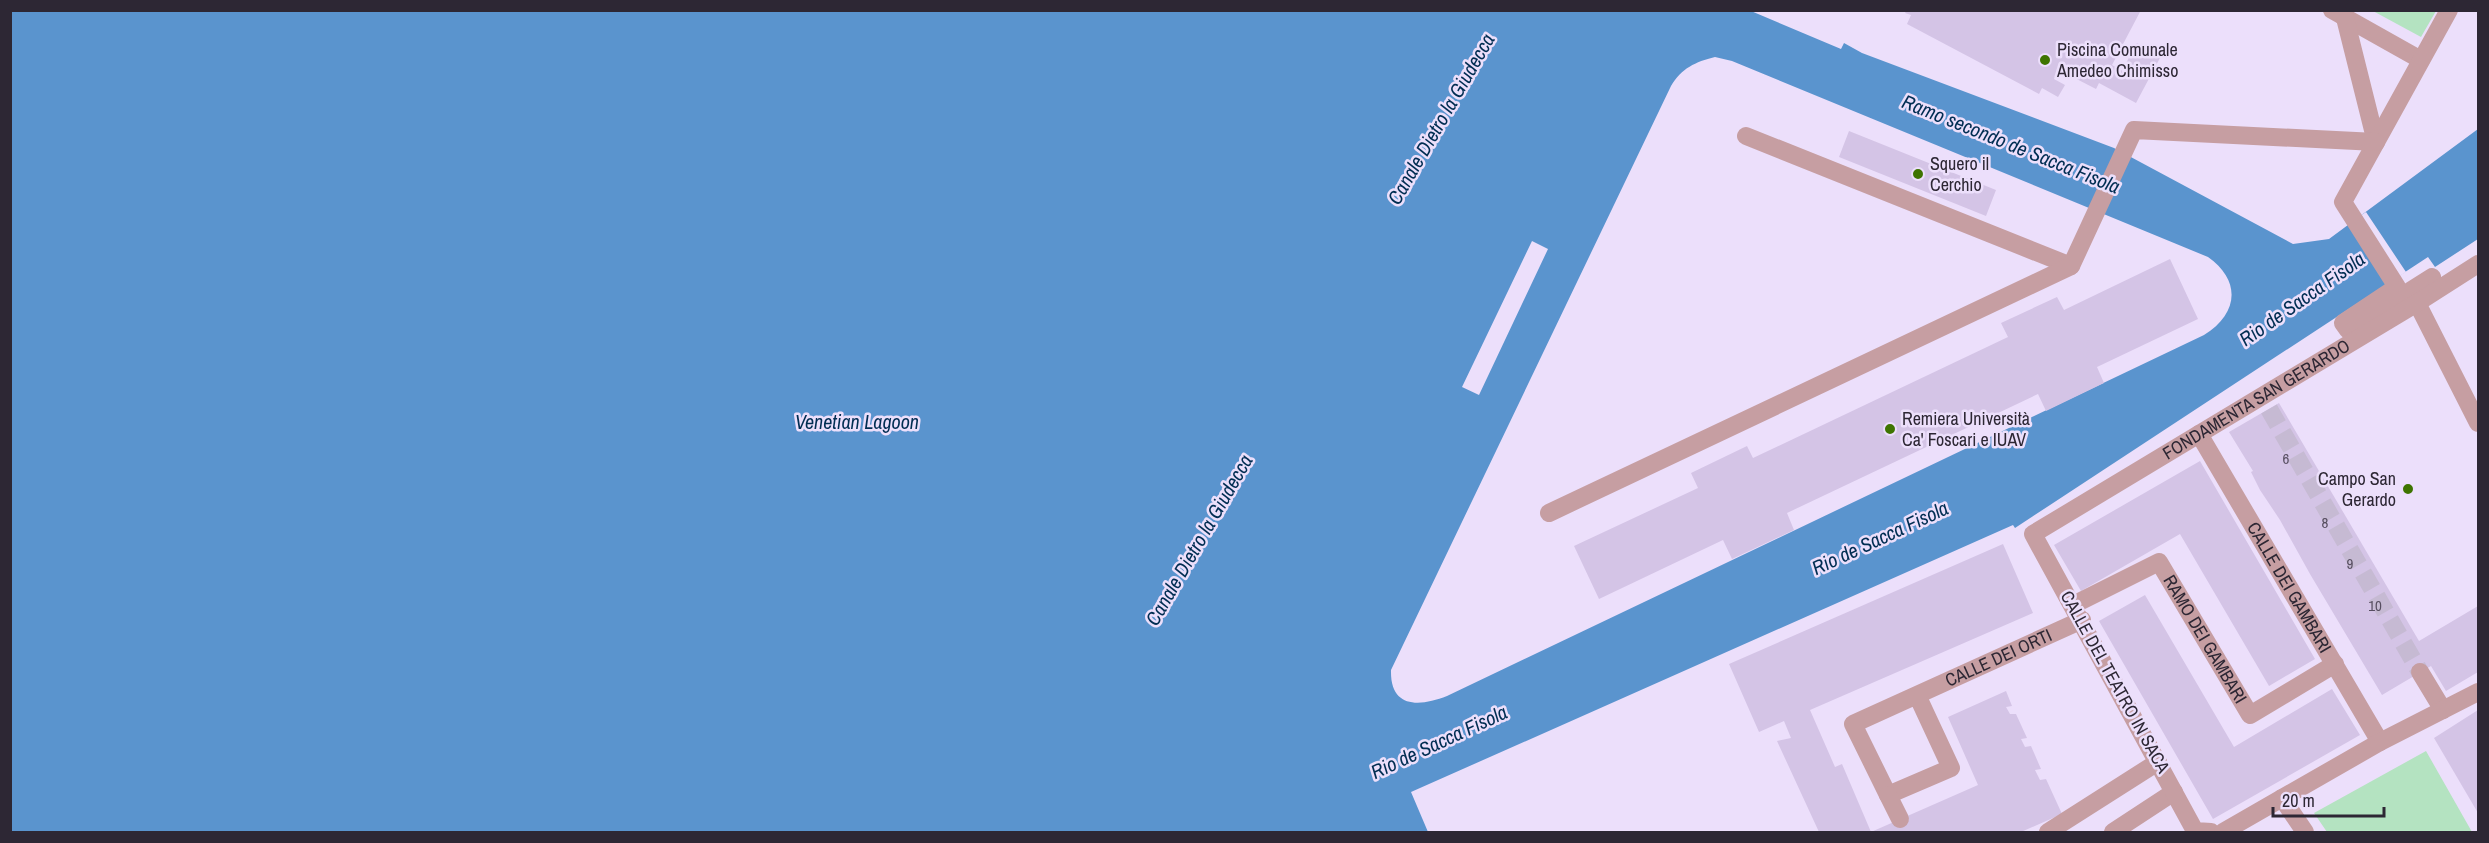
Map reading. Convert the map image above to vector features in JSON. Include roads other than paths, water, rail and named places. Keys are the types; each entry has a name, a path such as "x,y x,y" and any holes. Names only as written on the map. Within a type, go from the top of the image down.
{"street":[{"path":"2449,10 2349,191 2416,288 2478,423"},
{"path":"2338,14 2421,60"},
{"path":"2338,14 2376,142"},
{"path":"1549,513 2071,266 2134,130 2376,142"},
{"path":"1746,136 2071,266"},
{"name":"FONDAMENTA SAN GERARDO","path":"2033,534 2199,434 2265,403 2385,314 2416,288 2478,264"},
{"path":"2385,314 2348,330 2343,323 2416,288"},
{"name":"CALLE DEI GAMBARI","path":"2199,434 2380,742"},
{"name":"CALLE DEL TEATRO IN SACA","path":"2033,534 2175,792 2203,832"},
{"name":"RAMO DEI GAMBARI","path":"2077,612 2159,562 2250,715 2335,664"},
{"name":"CALLE DEI ORTI","path":"1900,819 1853,724 1917,695 2077,612"},
{"path":"2420,672 2443,710"},
{"path":"2223,832 2380,742 2478,692"},
{"path":"1888,795 1951,768 1917,695"},
{"path":"2048,832 2158,762"},
{"path":"2113,832 2175,792"},
{"path":"2282,798 2304,832"}],"water":[{"name":"Venetian Lagoon","path":"10,11 1751,11 1841,49 1844,43 1862,53 2114,148 2293,244 2329,239 2478,129 2478,239 2435,267 2428,257 2015,528 2013,525 1411,792 1428,832 11,832","holes":["1715,57 1732,61 2208,257 2219,266 2231,287 2232,297 2224,317 2204,335 1447,696 1417,703 1401,698 1395,692 1391,670 1671,86 1684,70 1701,61"]}],"tunnel":[{"path":"2269,409 2420,672"}],"place":[{"name":"Piscina Comunale Amedeo Chimisso","path":"2045,60"},
{"name":"Squero il Cerchio","path":"1918,174"},
{"name":"Remiera Università Ca' Foscari e IUAV","path":"1890,429"},
{"name":"Campo San Gerardo","path":"2408,489"}],"water label":[{"name":"Canale Dietro la Giudecca","path":"1441,119"},
{"name":"Ramo secondo de Sacca Fisola","path":"2011,144"},
{"name":"Rio de Sacca Fisola","path":"2302,299"},
{"name":"Rio de Sacca Fisola","path":"1880,538"},
{"name":"Canale Dietro la Giudecca","path":"1199,540"},
{"name":"Rio de Sacca Fisola","path":"1439,742"}]}
